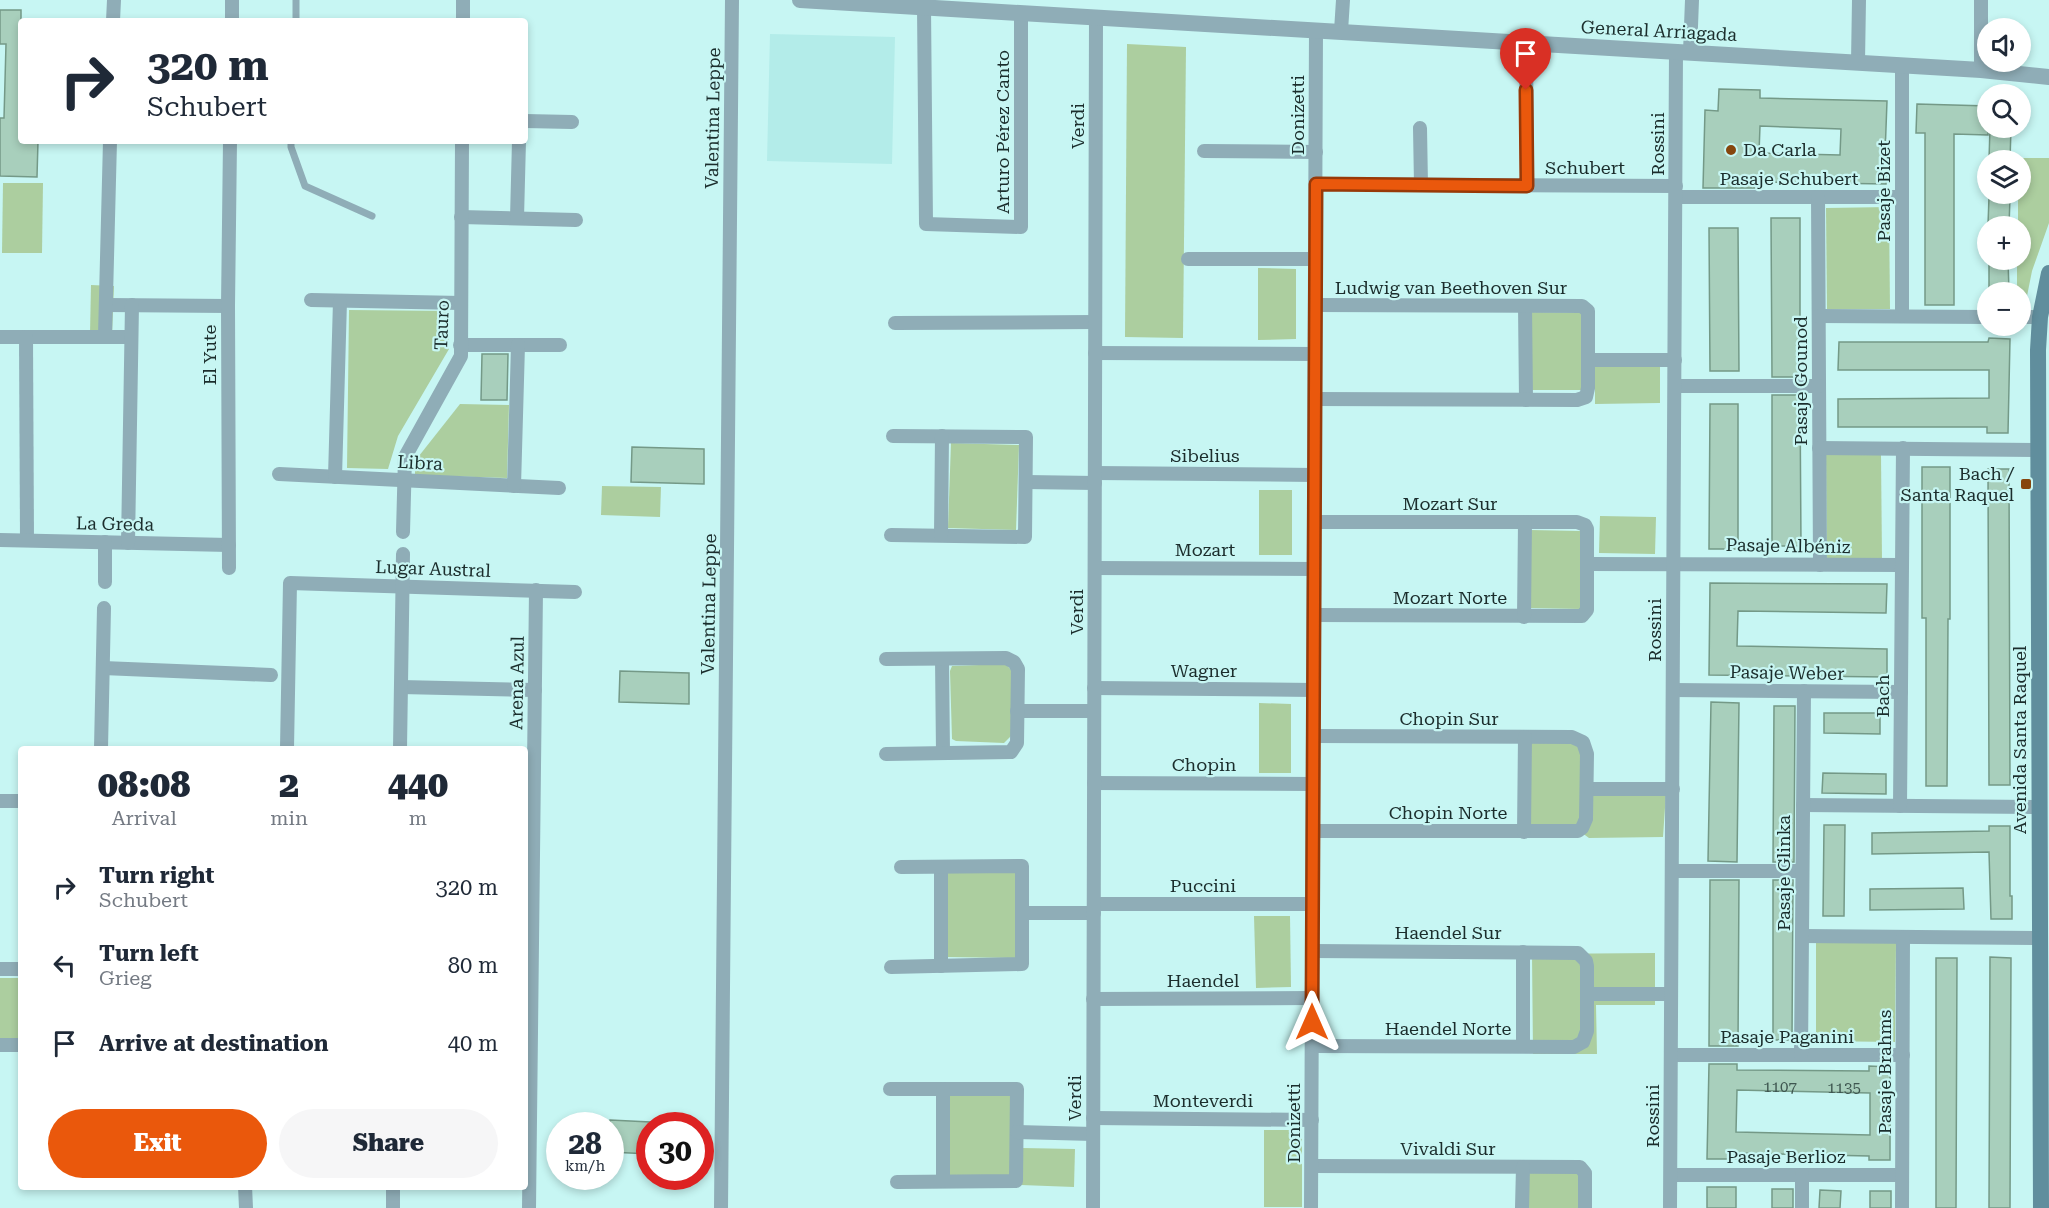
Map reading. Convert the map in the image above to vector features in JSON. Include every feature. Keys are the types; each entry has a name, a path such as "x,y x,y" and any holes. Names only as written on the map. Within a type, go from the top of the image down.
{"main road":[{"name":"Avenida Santa Raquel","path":"2041,1208 2040,317 2049,273"}],"street":[{"path":"113,18 114,0"},
{"path":"232,0 232,18"},
{"path":"463,0 463,18"},
{"name":"Valentina Leppe","path":"721,1208 732,0"},
{"name":"General Arriagada","path":"800,0 1977,70"},
{"path":"1341,31 1343,0"},
{"name":"Rossini","path":"1670,1208 1676,192 1683,52 1692,0"},
{"path":"1858,62 1859,0"},
{"path":"1981,0 1981,18"},
{"name":"Arturo Pérez Canto","path":"924,7 926,224 1021,227 1022,13"},
{"name":"Verdi","path":"1093,1208 1096,17"},
{"name":"Donizetti","path":"1311,1208 1316,30"},
{"path":"1526,42 1527,186"},
{"name":"Pasaje Bizet","path":"1902,66 1902,316"},
{"name":"General Arriagada","path":"1998,72 2049,78"},
{"path":"528,121 572,122"},
{"path":"1420,128 1421,185"},
{"path":"105,336 111,144"},
{"name":"El Yute","path":"229,568 230,144"},
{"name":"Tauro","path":"404,532 405,458 460,356 462,144"},
{"path":"517,218 519,144"},
{"path":"1204,151 1316,152"},
{"name":"Schubert","path":"1316,184 1527,186 1676,192"},
{"name":"Pasaje Schubert","path":"1676,192 1818,197 1902,197"},
{"name":"Pasaje Gounod","path":"1818,197 1820,565"},
{"path":"461,217 576,220"},
{"path":"1188,259 1316,259"},
{"path":"310,300 460,303"},
{"path":"335,477 340,301"},
{"path":"107,305 228,306"},
{"path":"128,543 132,305"},
{"name":"Ludwig van Beethoven Sur","path":"1316,305 1579,306 1588,311 1588,360"},
{"path":"1526,306 1526,400"},
{"path":"1819,316 1977,317"},
{"path":"2031,317 2040,317"},
{"path":"895,323 1095,322"},
{"path":"0,337 130,337"},
{"path":"26,337 27,540"},
{"path":"460,345 560,345"},
{"path":"514,486 518,345"},
{"path":"1095,353 1315,354"},
{"path":"1315,399 1577,400 1586,397 1588,360 1675,360"},
{"path":"1675,386 1819,386"},
{"path":"891,535 1025,537 1026,437 893,436"},
{"path":"941,536 942,436"},
{"path":"1819,448 2039,450"},
{"name":"Bach","path":"1900,806 1903,448"},
{"name":"Libra","path":"279,474 559,488"},
{"name":"Sibelius","path":"1026,482 1095,478 1315,475"},
{"name":"Mozart Sur","path":"1314,522 1577,522 1585,525 1587,529 1588,564"},
{"path":"1524,617 1525,522"},
{"name":"La Greda","path":"0,540 229,545"},
{"path":"105,542 105,582"},
{"path":"400,746 403,554"},
{"path":"1588,564 1674,563"},
{"name":"Pasaje Albéniz","path":"1674,563 1902,565"},
{"name":"Mozart Norte","path":"1314,615 1578,617 1585,614 1587,610 1588,564"},
{"name":"Mozart","path":"1095,568 1314,569"},
{"name":"Lugar Austral","path":"287,746 290,583 575,592"},
{"name":"Arena Azul","path":"530,1208 528,1134 529,807 535,690 536,590"},
{"path":"101,746 104,608"},
{"path":"886,659 1006,658 1014,662 1018,669 1017,743 1011,752 886,754"},
{"path":"942,659 943,753"},
{"path":"103,668 271,675"},
{"path":"401,687 535,690"},
{"name":"Wagner","path":"1094,688 1314,690"},
{"name":"Pasaje Weber","path":"1673,690 1901,692"},
{"name":"Pasaje Glinka","path":"1801,1055 1804,691"},
{"path":"1017,711 1094,711"},
{"name":"Chopin Sur","path":"1314,736 1572,737 1583,742 1587,750 1587,789"},
{"path":"1524,832 1525,737"},
{"name":"Chopin","path":"1094,783 1313,784"},
{"path":"1587,789 1672,789"},
{"name":"Chopin Norte","path":"1313,831 1573,832 1582,828 1586,819 1587,789"},
{"path":"0,801 18,801"},
{"path":"1803,805 2039,807"},
{"path":"891,968 1022,963 1022,866 901,867"},
{"path":"941,867 941,966"},
{"path":"1672,871 1802,871"},
{"name":"Puccini","path":"1022,913 1313,904"},
{"path":"1802,936 2039,938"},
{"name":"Pasaje Brahms","path":"1902,1208 1903,937"},
{"name":"Haendel Sur","path":"1312,951 1573,952 1583,956 1587,966 1587,994"},
{"path":"1522,1046 1523,952"},
{"path":"0,969 18,969"},
{"path":"1587,994 1671,994"},
{"name":"Haendel Norte","path":"1312,1046 1574,1047 1583,1042 1587,1031 1587,994"},
{"name":"Haendel","path":"1094,999 1312,998"},
{"path":"0,1045 18,1045"},
{"name":"Pasaje Paganini","path":"1671,1055 1903,1055"},
{"path":"890,1089 1017,1089 1016,1181 897,1182"},
{"path":"943,1089 943,1181"},
{"name":"Monteverdi","path":"1093,1118 1312,1120"},
{"path":"1017,1132 1093,1134"},
{"name":"Vivaldi Sur","path":"1312,1166 1576,1167 1584,1169 1585,1173 1585,1208"},
{"path":"1522,1208 1523,1167"},
{"name":"Pasaje Berlioz","path":"1671,1175 1902,1175"},
{"path":"1802,1175 1802,1208"},
{"path":"245,1190 246,1208"},
{"path":"393,1190 393,1208"}],"lane":[{"path":"296,0 296,18"},
{"path":"291,144 304,186 372,216"}],"shaded area":[{"path":"770,34 895,37 892,164 767,161"}],"green space":[{"path":"1127,44 1186,47 1183,338 1125,337"},
{"path":"2031,158 2049,158 2049,223 2030,282 2017,282 2017,270 2031,270 2031,216 2018,216 2018,204 2031,204"},
{"path":"3,183 43,183 42,253 2,253"},
{"path":"1889,207 1890,309 1827,309 1826,208"},
{"path":"1258,268 1296,269 1296,339 1258,340"},
{"path":"91,285 114,286 112,335 90,334"},
{"path":"349,310 449,311 449,349 398,436 388,469 347,468"},
{"path":"1531,312 1583,313 1583,390 1530,390"},
{"path":"1660,365 1660,403 1595,404 1595,366"},
{"path":"460,404 509,405 507,478 415,475 415,461"},
{"path":"951,443 1019,445 1016,530 948,528"},
{"path":"1826,455 1881,455 1882,560 1827,561"},
{"path":"602,486 661,487 660,517 601,515"},
{"path":"1259,490 1292,490 1292,555 1259,555"},
{"path":"1600,516 1656,517 1655,554 1599,553"},
{"path":"1530,530 1580,531 1581,609 1531,608"},
{"path":"1006,664 1011,670 1011,736 1004,743 952,739 950,671 952,666"},
{"path":"1259,703 1291,704 1291,773 1259,773"},
{"path":"1529,742 1574,742 1582,750 1582,794 1666,793 1663,837 1589,838 1574,827 1532,826 1529,821"},
{"path":"947,872 1015,872 1015,958 947,957"},
{"path":"1254,916 1290,916 1291,987 1256,988"},
{"path":"1816,941 1896,942 1895,1042 1816,1041"},
{"path":"1655,953 1655,1005 1596,1005 1597,1054 1533,1054 1532,954"},
{"path":"0,978 18,978 18,1038 0,1038"},
{"path":"948,1093 1010,1093 1011,1175 948,1175"},
{"path":"1264,1130 1302,1130 1302,1207 1264,1207"},
{"path":"1022,1148 1075,1149 1074,1187 1021,1185"},
{"path":"1580,1170 1580,1208 1527,1208 1528,1175 1531,1172"}],"building":[{"path":"0,10 21,10 21,18 18,18 18,144 38,144 37,177 0,176 0,118 4,118 6,44 0,44"},
{"path":"1719,89 1760,90 1760,98 1887,101 1886,184 1758,182 1758,188 1703,188 1705,110 1718,111","holes":["1760,126 1841,129 1840,155 1759,153"]},
{"path":"1917,104 1977,106 1977,135 1954,134 1954,305 1925,305 1925,133 1916,133"},
{"path":"1990,138 2011,138 2010,150 1989,150"},
{"path":"1989,204 2010,204 2009,216 1988,216"},
{"path":"1771,218 1800,218 1800,377 1772,377"},
{"path":"1709,228 1738,228 1739,371 1710,371"},
{"path":"1989,270 2008,270 2009,282 1989,282"},
{"path":"1989,338 2010,339 2008,433 1987,433 1987,427 1838,427 1838,399 1989,398 1989,370 1838,370 1839,342 1988,342"},
{"path":"482,354 508,354 507,400 481,400"},
{"path":"1772,395 1800,395 1801,546 1772,546"},
{"path":"1710,404 1738,404 1738,549 1709,549"},
{"path":"632,447 704,449 704,484 631,482"},
{"path":"1922,467 1950,467 1947,786 1926,786 1926,618 1922,618"},
{"path":"1988,469 2009,469 2010,785 1989,785"},
{"path":"1710,583 1887,584 1886,613 1738,611 1737,646 1887,649 1887,677 1709,675"},
{"path":"620,671 689,673 689,704 619,702"},
{"path":"1711,702 1739,703 1737,862 1708,861"},
{"path":"1774,706 1795,706 1794,862 1773,862"},
{"path":"1824,713 1880,713 1880,734 1824,733"},
{"path":"1823,773 1886,774 1886,794 1822,793"},
{"path":"1824,825 1845,825 1844,916 1823,916"},
{"path":"1989,826 2010,826 2012,919 1991,919 1989,852 1872,854 1872,833 1989,831"},
{"path":"1710,880 1739,880 1738,1046 1709,1046"},
{"path":"1773,880 1793,880 1792,1040 1773,1040"},
{"path":"1963,888 1964,909 1870,910 1870,889"},
{"path":"1990,957 2011,958 2010,1208 1989,1208"},
{"path":"1936,958 1957,958 1956,1208 1936,1208"},
{"path":"1709,1064 1737,1064 1737,1070 1869,1071 1869,1066 1890,1067 1890,1160 1869,1160 1869,1156 1736,1153 1736,1159 1707,1159","holes":["1737,1090 1870,1093 1870,1135 1736,1132"]},
{"path":"624,1121 636,1121 636,1153 624,1153"},
{"path":"1707,1187 1736,1187 1736,1208 1707,1208"},
{"path":"1772,1189 1793,1189 1793,1208 1772,1208"},
{"path":"1820,1190 1841,1191 1840,1208 1819,1208"},
{"path":"1870,1191 1891,1191 1891,1208 1870,1208"}],"place":[{"name":"Da Carla","path":"1731,150"},
{"name":"Bach / Santa Raquel","path":"2026,484"}],"route":[{"path":"1312,1022 1316,184 1527,186 1526,90"}]}
